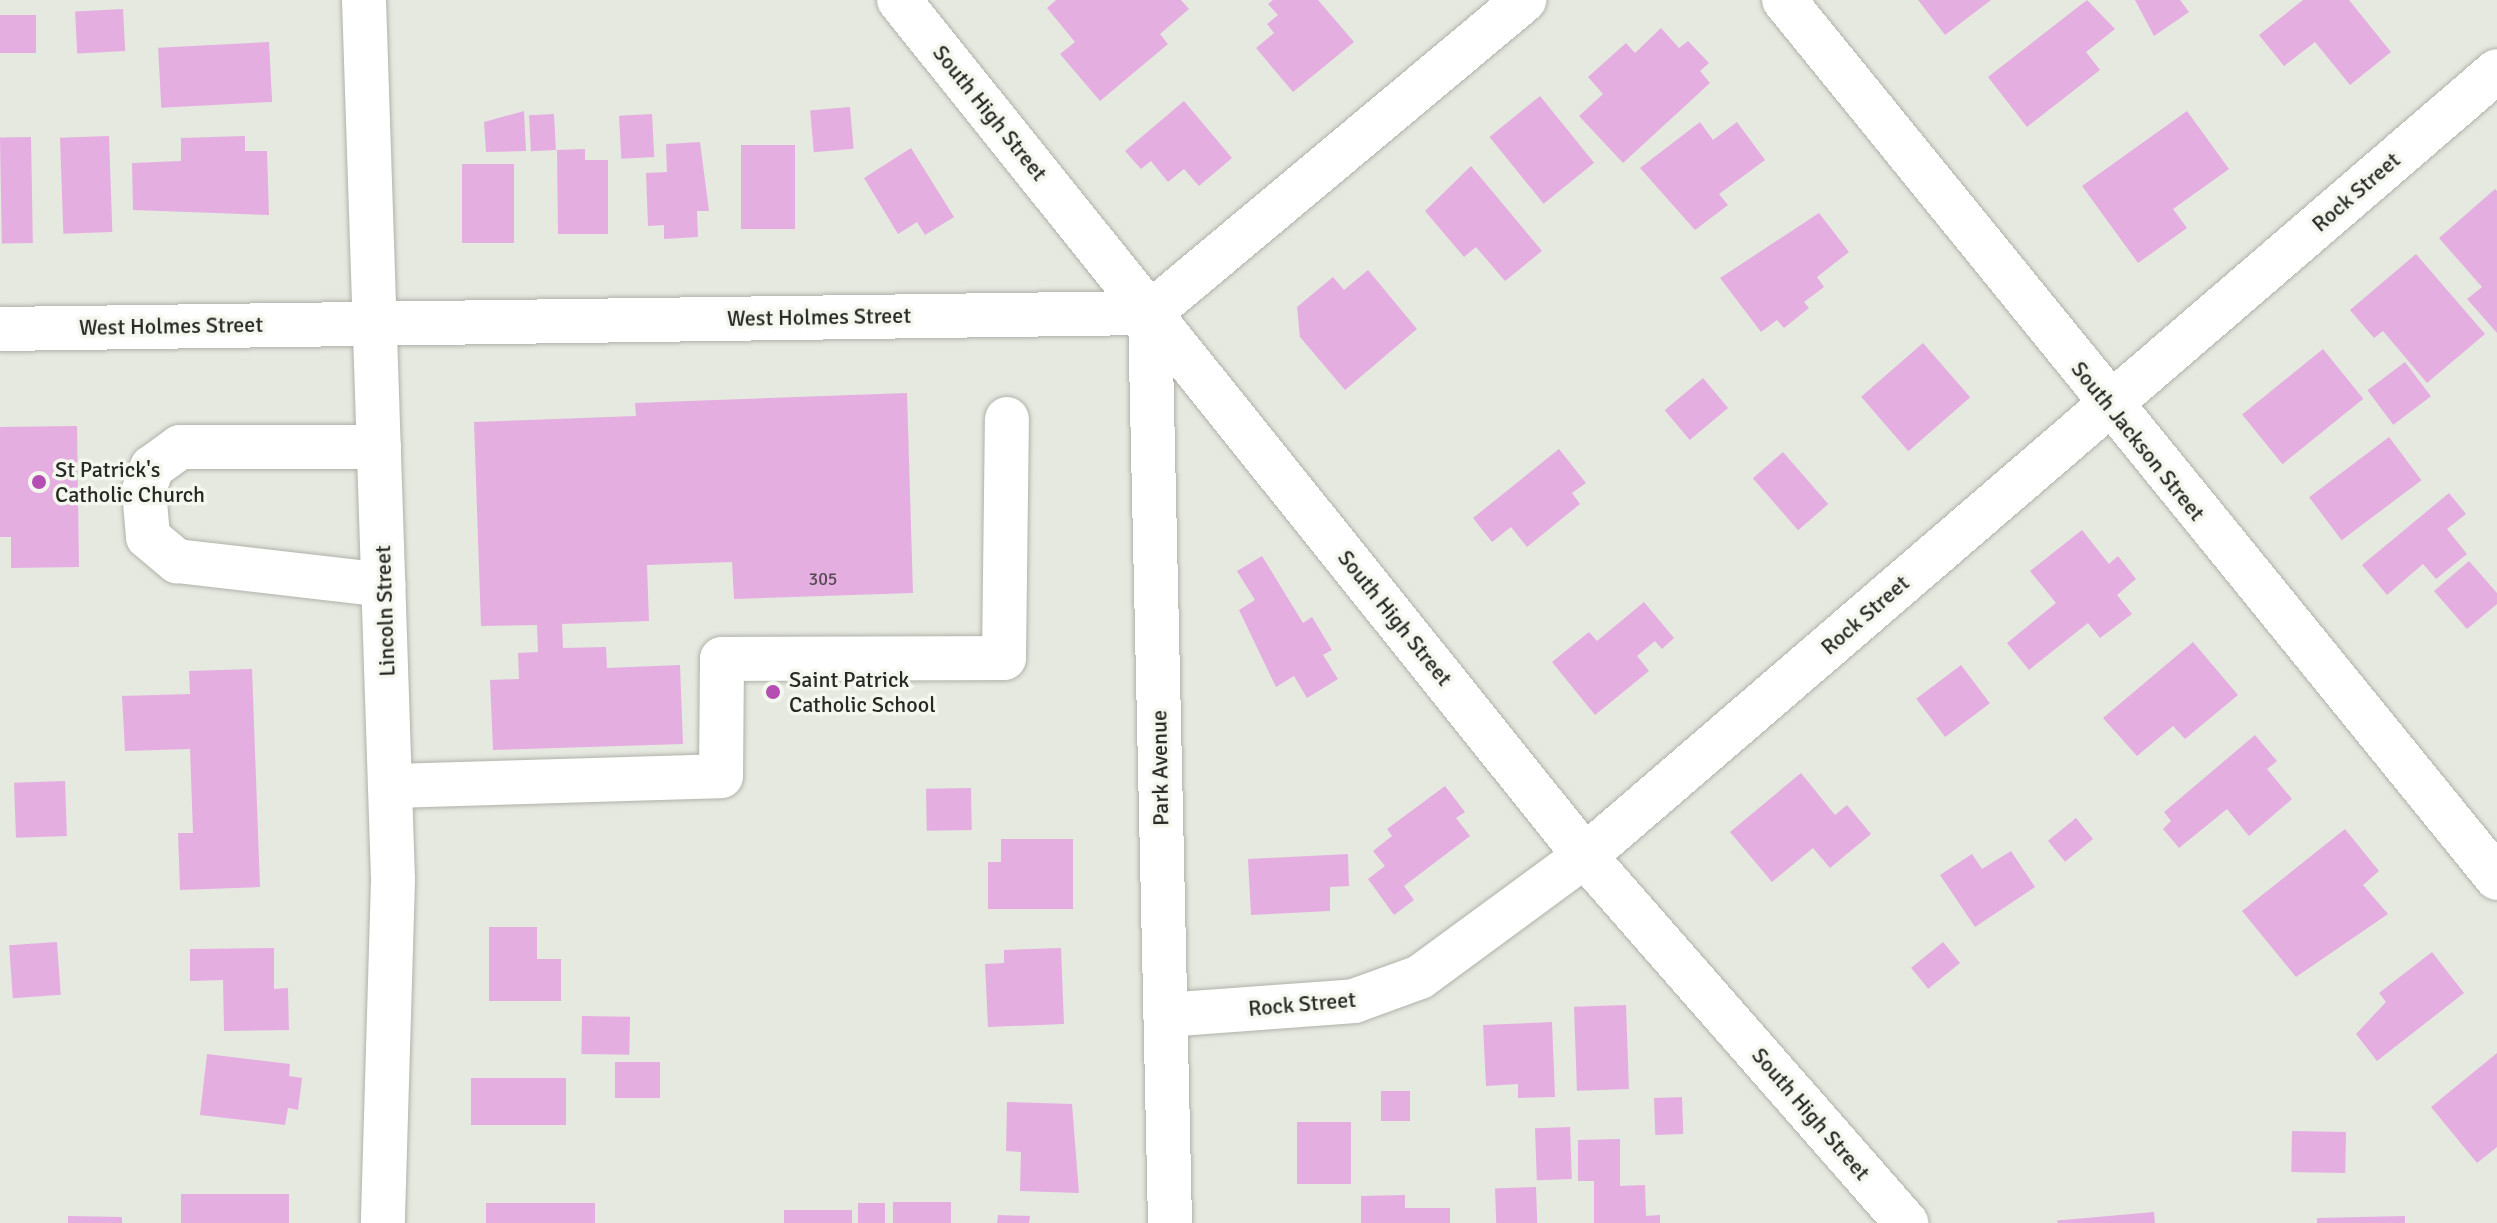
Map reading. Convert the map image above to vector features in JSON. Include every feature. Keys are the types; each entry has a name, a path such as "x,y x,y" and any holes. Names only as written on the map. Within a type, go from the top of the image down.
{"street":[{"name":"Lincoln Street","path":"364,0 390,786 383,1223"},
{"name":"South High Street","path":"899,0 1585,856 1906,1223"},
{"path":"1150,313 1524,0"},
{"name":"South Jackson Street","path":"1784,0 2108,405 2497,878"},
{"name":"Rock Street","path":"1165,1015 1384,993 1420,977 1585,856 2497,71"},
{"name":"West Holmes Street","path":"0,329 1150,313"},
{"name":"Park Avenue","path":"1150,313 1170,1223"},
{"path":"390,786 721,776 722,659 1004,658 1007,419"},
{"path":"379,447 180,447 152,467 144,490 148,537 177,561 384,585"}],"building":[{"path":"1056,0 1181,0 1189,9 1160,34 1168,44 1100,101 1060,54 1075,42 1047,8"},
{"path":"1273,0 1318,0 1354,42 1293,92 1256,48 1274,33 1267,24 1278,15 1268,4"},
{"path":"1918,0 1991,0 1945,35"},
{"path":"2087,0 2115,29 2086,52 2100,70 2027,127 1988,77"},
{"path":"2135,0 2180,0 2189,12 2154,36"},
{"path":"2303,0 2349,0 2391,52 2350,85 2315,42 2284,66 2259,35"},
{"path":"123,9 125,51 77,53 75,12"},
{"path":"0,15 36,15 36,53 0,53"},
{"path":"1661,28 1679,48 1688,41 1709,63 1700,71 1710,83 1623,163 1579,116 1603,94 1588,77 1626,43 1635,53"},
{"path":"269,42 272,102 161,108 158,48"},
{"path":"1540,96 1594,163 1544,204 1489,137"},
{"path":"1184,101 1232,158 1199,186 1184,169 1168,182 1151,161 1141,169 1125,151"},
{"path":"850,107 854,149 814,152 810,110"},
{"path":"524,111 526,151 486,152 484,122"},
{"path":"2187,111 2229,169 2173,209 2187,228 2138,263 2082,186"},
{"path":"554,114 556,150 531,151 529,115"},
{"path":"652,114 654,157 621,159 619,116"},
{"path":"1700,122 1713,140 1737,122 1765,160 1719,194 1728,205 1695,230 1640,168"},
{"path":"109,136 112,232 63,234 60,138"},
{"path":"245,136 245,151 267,151 269,215 133,210 132,163 181,161 181,138"},
{"path":"31,137 33,243 2,244 0,138"},
{"path":"700,142 709,211 697,211 698,237 664,239 664,225 648,226 646,173 667,172 666,144"},
{"path":"741,145 795,145 795,229 741,229"},
{"path":"911,148 954,217 925,235 917,222 898,234 864,178"},
{"path":"585,149 585,160 608,160 608,234 558,234 557,150"},
{"path":"462,164 514,164 514,243 462,243"},
{"path":"1471,166 1542,251 1505,281 1476,247 1464,257 1425,211"},
{"path":"2495,189 2497,333 2467,299 2482,287 2439,238"},
{"path":"1819,213 1849,252 1817,277 1824,287 1804,302 1809,308 1784,328 1777,320 1761,332 1720,278"},
{"path":"2416,254 2485,334 2427,383 2383,331 2374,338 2350,310"},
{"path":"1368,270 1417,329 1345,390 1300,337 1297,307 1333,277 1344,290"},
{"path":"1923,343 1970,397 1908,451 1861,397"},
{"path":"2323,349 2363,399 2282,464 2242,414"},
{"path":"2405,362 2431,396 2393,425 2367,390"},
{"path":"1703,378 1728,408 1690,440 1665,410"},
{"path":"907,393 913,593 734,599 732,562 647,565 649,621 562,624 563,648 606,647 607,668 680,665 683,744 493,750 490,680 519,679 518,653 538,652 537,625 481,626 474,422 636,416 635,403"},
{"name":"St Patrick's Catholic Church","path":"77,426 79,567 11,568 11,537 0,537 0,427"},
{"path":"2389,437 2421,480 2342,540 2309,497"},
{"path":"1559,449 1586,483 1572,493 1580,504 1527,547 1511,527 1492,542 1473,518"},
{"path":"1783,452 1828,504 1798,530 1753,478"},
{"path":"2449,493 2466,514 2447,529 2467,554 2436,579 2423,564 2387,595 2362,565"},
{"path":"2082,530 2109,564 2118,556 2136,579 2117,595 2132,614 2100,638 2088,623 2029,670 2007,643 2056,603 2030,571"},
{"path":"1262,556 1303,623 1312,617 1332,650 1323,655 1338,679 1307,698 1294,676 1276,687 1239,610 1255,600 1237,571"},
{"path":"2469,561 2497,593 2497,604 2467,629 2434,591"},
{"path":"1644,602 1674,638 1662,649 1655,641 1637,656 1649,671 1595,715 1552,662 1589,632 1597,641"},
{"path":"2193,642 2238,695 2185,739 2173,726 2137,756 2103,718"},
{"path":"1961,665 1990,703 1945,737 1916,699"},
{"path":"252,669 260,887 180,890 178,833 193,833 190,749 125,751 122,696 190,694 189,671"},
{"path":"2255,735 2277,761 2267,769 2292,799 2249,836 2227,809 2179,848 2163,829 2171,821 2164,812"},
{"path":"1801,773 1835,815 1847,805 1871,834 1830,868 1813,848 1772,882 1730,832"},
{"path":"65,781 67,836 16,838 14,783"},
{"path":"1445,786 1465,812 1456,818 1470,836 1404,886 1414,900 1394,915 1368,879 1385,866 1373,851 1392,836 1387,829"},
{"path":"971,788 972,830 927,831 926,789"},
{"path":"2076,818 2093,839 2065,862 2048,841"},
{"path":"2345,829 2379,871 2363,885 2388,914 2296,977 2242,911"},
{"path":"1001,839 1073,839 1073,909 988,909 988,862 1001,862"},
{"path":"2011,851 2035,887 1975,927 1940,875 1972,854 1982,869"},
{"path":"1348,854 1349,886 1330,887 1330,911 1251,915 1248,859"},
{"path":"489,927 537,927 537,959 561,959 561,1001 489,1001"},
{"path":"57,942 61,995 13,998 9,945"},
{"path":"1943,942 1960,963 1928,989 1911,968"},
{"path":"274,948 274,989 288,988 289,1030 224,1031 223,980 190,981 190,949"},
{"path":"1061,948 1064,1024 988,1027 985,964 1004,963 1004,950"},
{"path":"2432,952 2464,993 2377,1061 2356,1034 2386,1002 2379,993"},
{"path":"1626,1005 1629,1089 1577,1091 1574,1007"},
{"path":"582,1016 630,1017 629,1055 581,1054"},
{"path":"1552,1022 1555,1097 1518,1098 1518,1084 1486,1086 1483,1025"},
{"path":"2497,1053 2497,1147 2477,1163 2431,1107"},
{"path":"207,1054 290,1064 289,1076 302,1078 298,1110 288,1108 285,1125 200,1115"},
{"path":"615,1062 660,1062 660,1098 615,1098"},
{"path":"471,1078 566,1078 566,1125 471,1125"},
{"path":"1381,1091 1410,1091 1410,1121 1381,1121"},
{"path":"1682,1097 1683,1134 1655,1135 1654,1098"},
{"path":"1007,1102 1072,1104 1079,1193 1020,1191 1021,1152 1006,1151"},
{"path":"1297,1122 1351,1122 1351,1184 1297,1184"},
{"path":"1570,1127 1572,1179 1537,1180 1535,1128"},
{"path":"2292,1131 2346,1132 2345,1173 2291,1172"},
{"path":"1620,1139 1620,1186 1645,1185 1646,1216 1660,1215 1660,1223 1594,1223 1594,1181 1578,1181 1578,1140"},
{"path":"1536,1187 1537,1223 1496,1223 1495,1188"},
{"path":"181,1194 289,1194 289,1223 181,1223"},
{"path":"1405,1195 1405,1208 1450,1208 1450,1223 1361,1223 1361,1196"},
{"path":"893,1202 951,1202 951,1223 893,1223"},
{"path":"486,1203 595,1203 595,1223 486,1223"},
{"path":"858,1203 885,1203 885,1223 858,1223"},
{"path":"784,1210 852,1210 852,1223 784,1223"},
{"path":"2154,1212 2155,1223 2058,1223 2057,1220"},
{"path":"998,1215 1030,1216 1029,1223 997,1223"},
{"path":"68,1216 122,1217 122,1223 68,1223"},
{"path":"2405,1216 2405,1223 2317,1223 2317,1218"}],"place":[{"name":"St Patrick's Catholic Church","path":"39,482"},
{"name":"Saint Patrick Catholic School","path":"773,692"}]}
